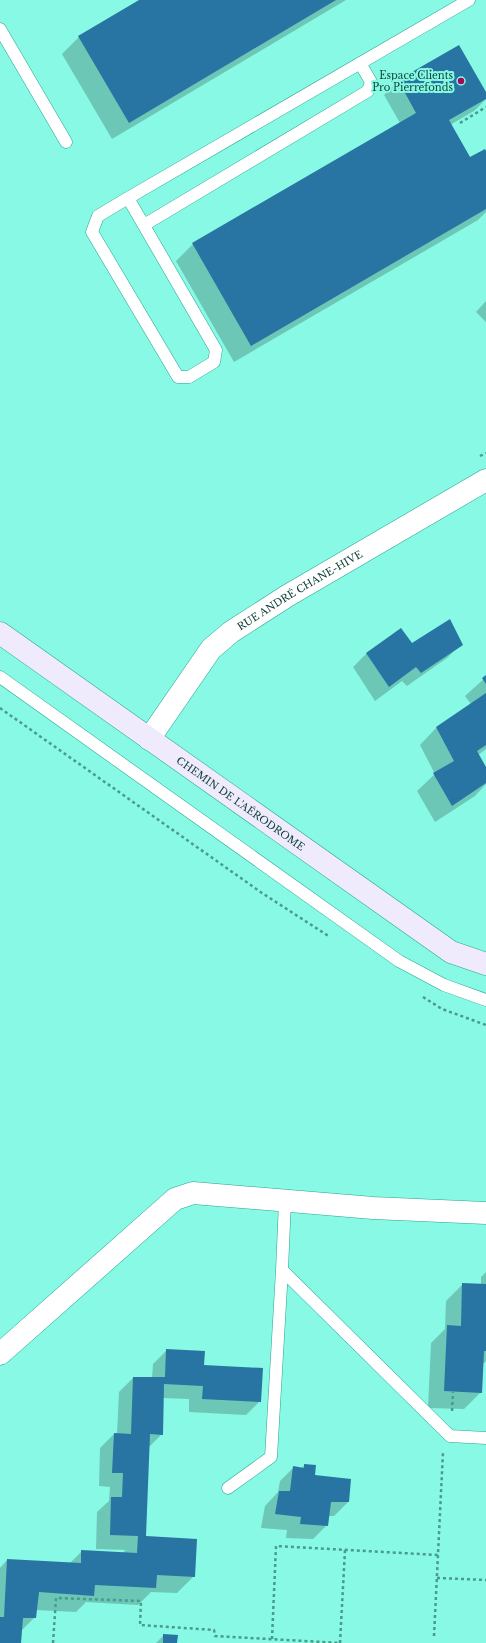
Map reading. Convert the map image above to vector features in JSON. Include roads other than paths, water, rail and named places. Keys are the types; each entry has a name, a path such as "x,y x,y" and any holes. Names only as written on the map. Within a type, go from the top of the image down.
{"main road":[{"name":"CHEMIN DE L'AÉRODROME","path":"0,633 452,952 486,964"}],"street":[{"name":"RUE ANDRÉ CHANE-HIVE","path":"149,739 211,649 231,632 287,596 486,480"},
{"path":"0,1354 175,1199 193,1194 373,1208 486,1213"}],"lane":[{"path":"128,198 216,350 214,362 189,377 178,377 92,232 98,216 128,198 469,0"},
{"path":"0,29 66,142"},
{"path":"144,225 368,91 371,82 360,63"},
{"path":"0,677 399,961 444,985 486,1000"},
{"path":"228,1488 271,1457 285,1201"},
{"path":"282,1270 450,1436 486,1438"}],"place":[{"name":"Espace Clients Pro Pierrefonds","path":"461,81"}]}
